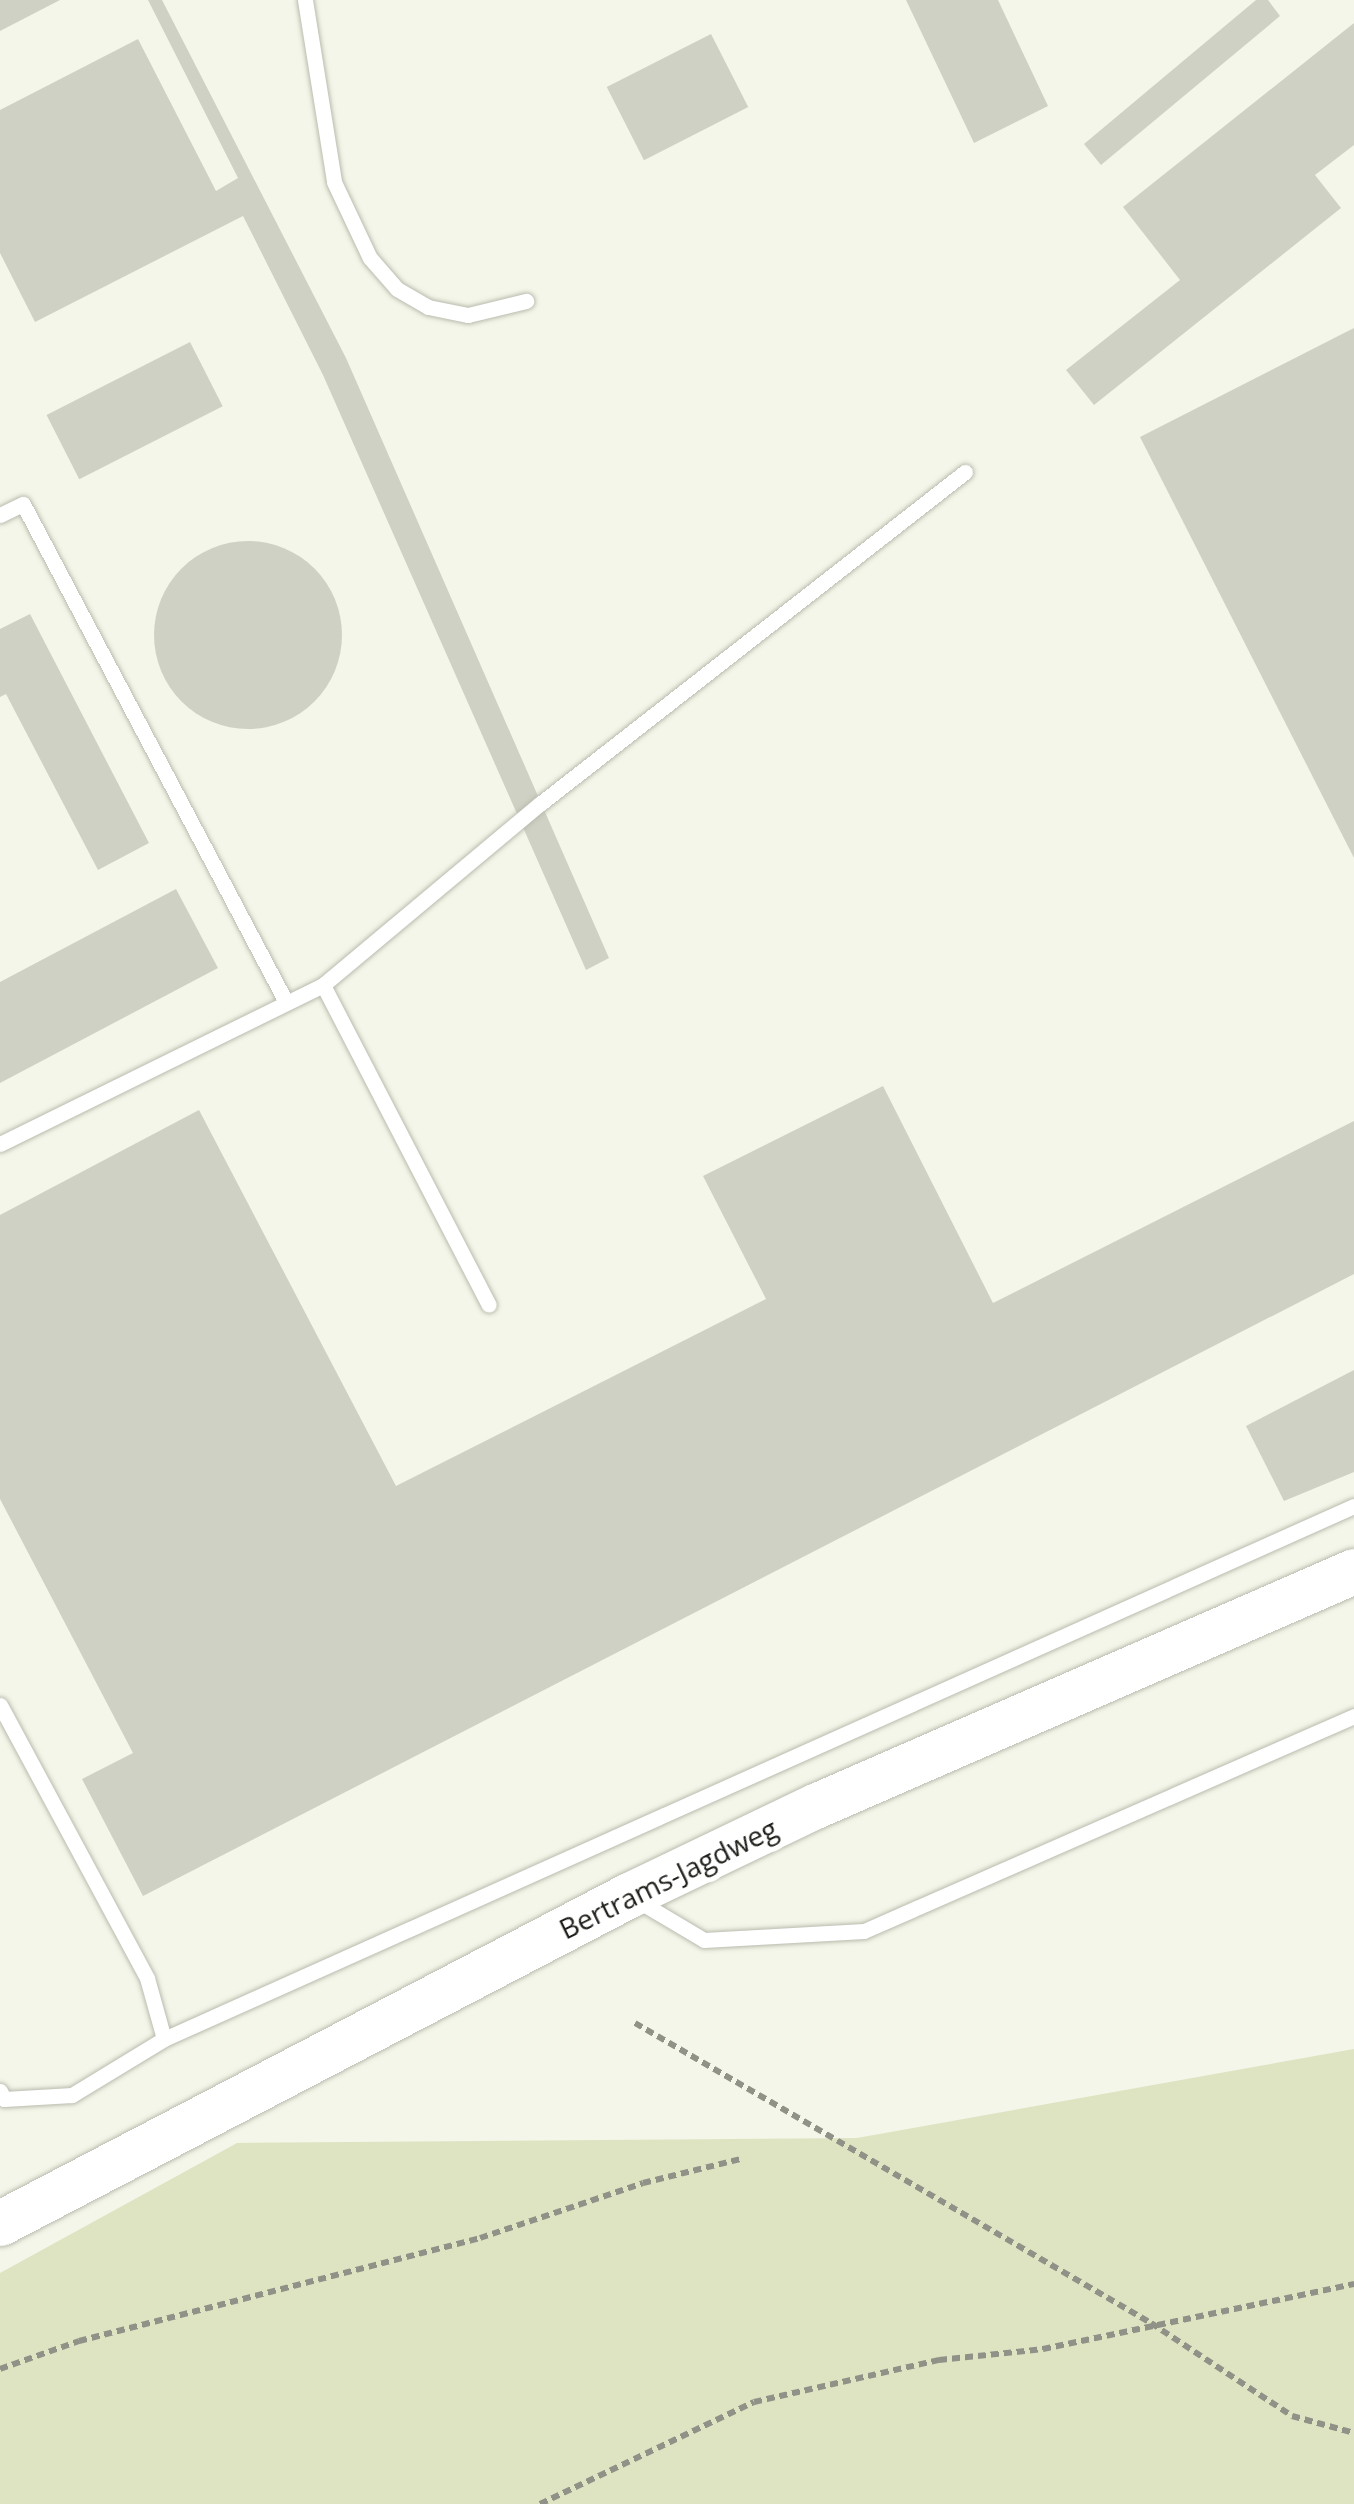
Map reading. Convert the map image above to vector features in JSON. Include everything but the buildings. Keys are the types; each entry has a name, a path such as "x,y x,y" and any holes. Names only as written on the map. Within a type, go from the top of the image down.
{"main road":[{"name":"Bertrams-Jagdweg","path":"0,2224 629,1895 815,1806 1354,1570"}],"lane":[{"path":"305,0 334,182 370,258 397,289 428,307 468,315 526,301"},
{"path":"0,1144 323,985 530,811 964,472"},
{"path":"0,515 23,504 286,1002"},
{"path":"323,985 489,1305"},
{"path":"0,2091 4,2100 72,2096 164,2039 1354,1506"},
{"path":"0,1705 147,1978 164,2039"},
{"path":"629,1895 704,1940 864,1931 1354,1716"}],"path":[{"path":"635,2023 1151,2323 1292,2416 1354,2433"},
{"path":"0,2369 79,2340 480,2238 643,2183 741,2159"},
{"path":"540,2504 754,2402 939,2360 1044,2349 1151,2323 1354,2284"}],"green space":[{"path":"1354,2049 1354,2504 0,2504 0,2273 237,2143 857,2138"}]}
